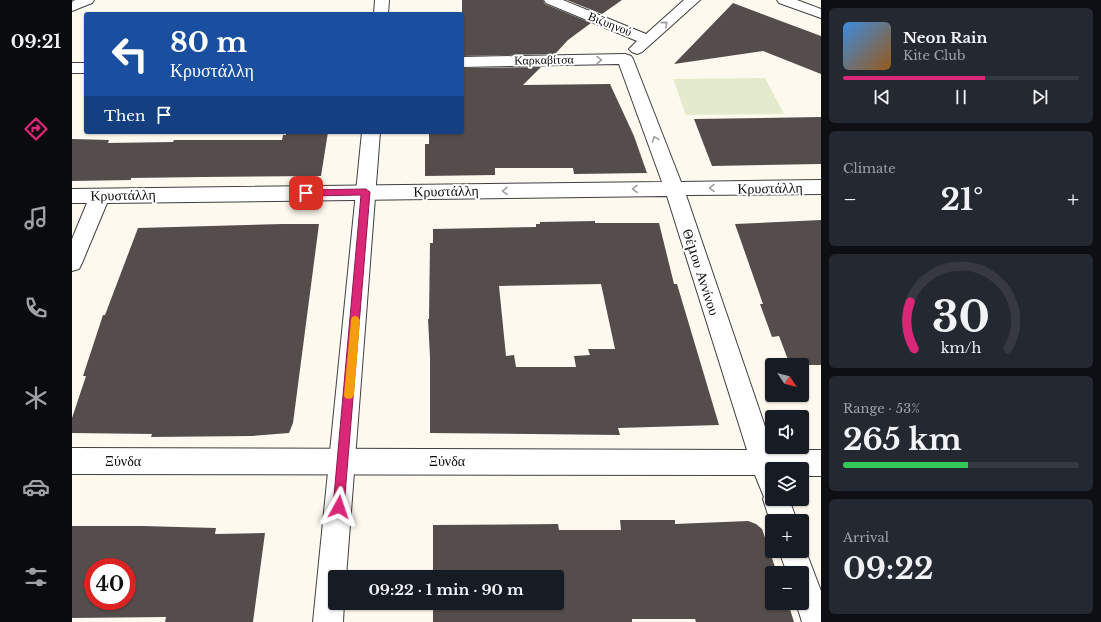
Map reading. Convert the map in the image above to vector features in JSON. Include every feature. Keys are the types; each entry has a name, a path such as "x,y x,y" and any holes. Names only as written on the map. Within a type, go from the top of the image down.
{"street":[{"path":"72,7 86,0"},
{"path":"381,12 382,0"},
{"name":"Βιζυηνού","path":"551,0 648,40"},
{"name":"Βιζυηνού","path":"625,59 693,0"},
{"path":"784,0 821,14"},
{"name":"Καρκαβίτσα","path":"464,62 625,59"},
{"name":"Θέμου Αννίνου","path":"625,59 674,189 765,466"},
{"path":"72,68 84,68"},
{"path":"328,622 371,134"},
{"name":"Κρυστάλλη","path":"72,196 821,187"},
{"path":"72,263 100,196"},
{"name":"Ξύνδα","path":"72,461 821,462"},
{"path":"809,597 817,622"}],"green space":[{"path":"765,78 784,114 686,115 673,79"}],"building":[{"path":"462,0 543,0 545,4 591,23 568,40 555,54 464,56 464,12 462,12"},
{"path":"567,0 622,0 602,14"},
{"path":"733,3 821,36 821,74 763,51 674,64"},
{"path":"541,67 523,85 610,84 634,136 647,173 574,174 573,168 495,168 495,175 425,176 425,144 429,144 429,134 464,134 464,68"},
{"path":"821,117 821,164 712,166 694,119"},
{"path":"328,134 321,176 131,178 131,180 72,181 72,139 109,140 108,143 173,142 174,140 282,140 283,135"},
{"path":"821,220 821,365 809,365 809,358 787,358 779,336 772,337 760,304 763,304 735,224"},
{"path":"595,221 595,223 659,223 674,284 677,284 719,425 618,428 620,435 430,433 430,357 428,319 430,243 433,243 433,229 536,227 536,224 540,224 540,222","holes":["601,284 615,349 588,349 590,355 574,356 576,367 516,367 514,355 506,356 499,286"]},
{"path":"319,224 293,423 289,433 252,436 151,437 152,434 72,433 72,418 86,376 83,376 103,315 105,315 138,228"},
{"path":"620,520 675,520 675,524 748,521 756,524 762,529 765,538 765,558 772,558 775,566 765,566 765,610 790,610 794,622 696,622 695,619 632,619 632,622 433,622 433,610 564,610 564,570 433,570 433,525 558,524 559,530 621,530"},
{"path":"72,526 216,528 215,534 265,533 253,622 165,622 166,617 72,618"}],"slow traffic":[{"path":"349,395 355,320"}],"route":[{"path":"306,193 366,192 339,507"}]}
